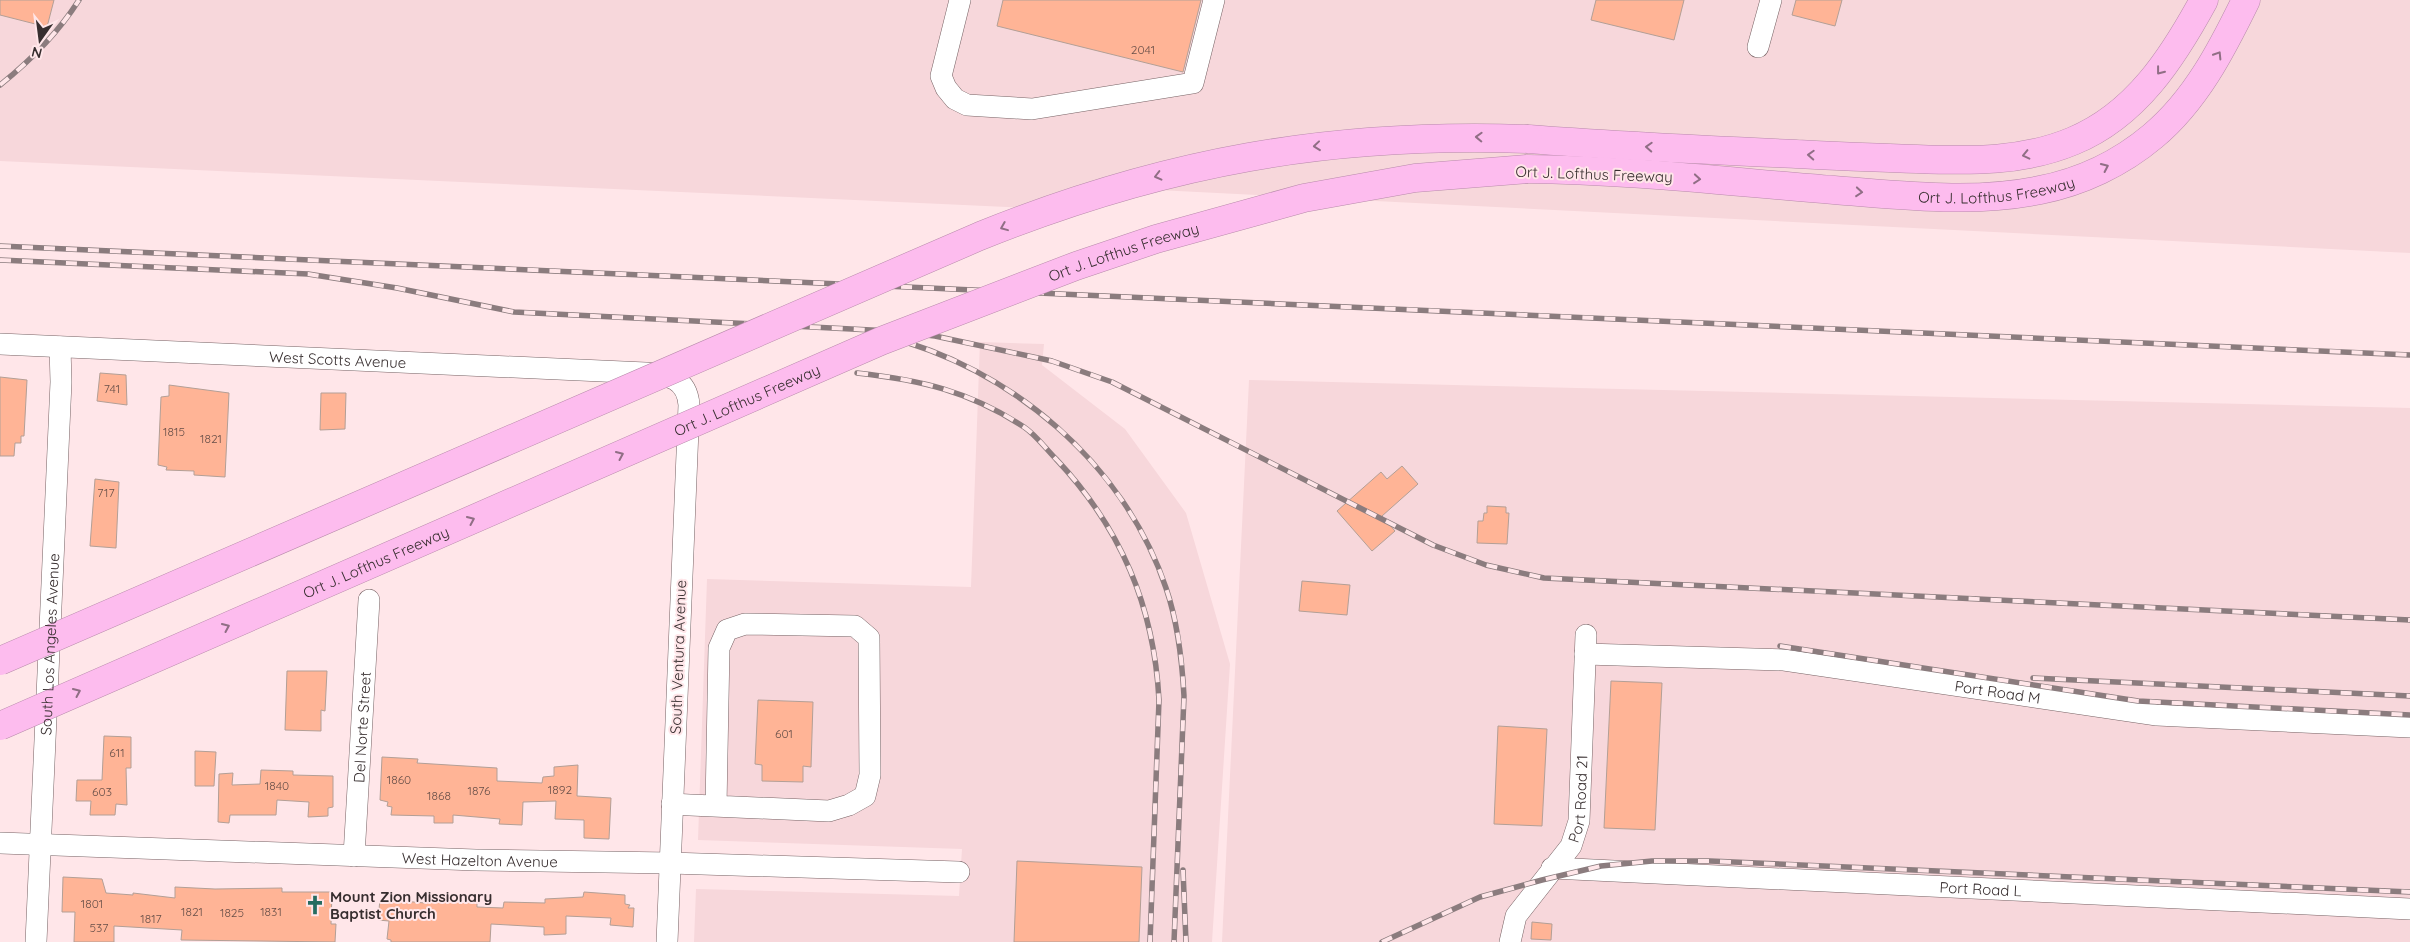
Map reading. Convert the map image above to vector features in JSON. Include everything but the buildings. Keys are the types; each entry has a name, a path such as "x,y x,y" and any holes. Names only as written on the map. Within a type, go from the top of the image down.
{"highway":[{"name":"Ort J. Lofthus Freeway","path":"0,661 971,240 1086,196 1194,167 1305,147 1416,138 1528,139 1877,158 1982,160 2020,157 2075,141 2127,108 2148,87 2168,60 2204,0"},
{"name":"Ort J. Lofthus Freeway","path":"0,726 872,345 1076,266 1156,239 1304,198 1415,178 1526,169 1614,172 1874,193 1958,197 2003,196 2041,190 2077,180 2114,163 2153,136 2186,102 2226,43 2246,0"}],"street":[{"path":"960,0 941,76 946,88 955,99 967,105 1032,109 1193,83 1214,0"},
{"path":"1758,47 1771,0"},
{"name":"West Scotts Avenue","path":"0,344 646,373 674,377"},
{"name":"South Los Angeles Avenue","path":"36,942 61,392 60,347"},
{"name":"South Ventura Avenue","path":"667,942 689,405 684,386 674,377"},
{"name":"Del Norte Street","path":"354,856 369,600"},
{"path":"672,804 716,806 829,811 849,805 865,796 870,775 869,638 855,626 746,624 727,630 720,648 716,806"},
{"name":"Port Road M","path":"1586,644 1784,660 2157,714 2410,728"},
{"name":"Port Road 21","path":"1510,942 1516,916 1571,846 1580,821 1586,644"},
{"name":"West Hazelton Avenue","path":"0,842 354,856 960,872"},
{"name":"Port Road L","path":"1552,868 2410,909"}],"shaded area":[{"path":"0,0 2410,0 2410,253 1078,186 1075,210 0,161"},
{"path":"980,342 1044,344 1042,365 1125,429 1186,513 1230,664 1212,942 694,942 696,889 959,896 962,849 698,840 707,579 971,587"},
{"path":"1249,380 2410,408 2410,942 1222,942"}],"railway":[{"path":"0,85 43,46 79,0"},
{"path":"0,246 2410,355"},
{"path":"0,260 308,274 397,288 514,312 891,331 935,336 1052,361 1112,382 1433,545 1486,565 1544,578 2410,620"},
{"path":"884,336 931,351 975,371 1018,396 1056,427 1092,462 1122,500 1147,543 1166,588 1174,614 1181,655 1184,696 1174,942"},
{"path":"857,373 902,379 944,389 984,404 1024,427 1037,438 1079,485 1116,541 1130,570 1150,632 1156,665 1159,700 1150,942"},
{"path":"1780,646 2138,701 2410,715"},
{"path":"2033,678 2410,696"},
{"path":"1382,942 1480,897 1601,866 1652,861 1710,861 2410,892"},
{"path":"1183,870 1186,942"}],"place":[{"name":"Mount Zion Missionary Baptist Church","path":"315,905"}]}
